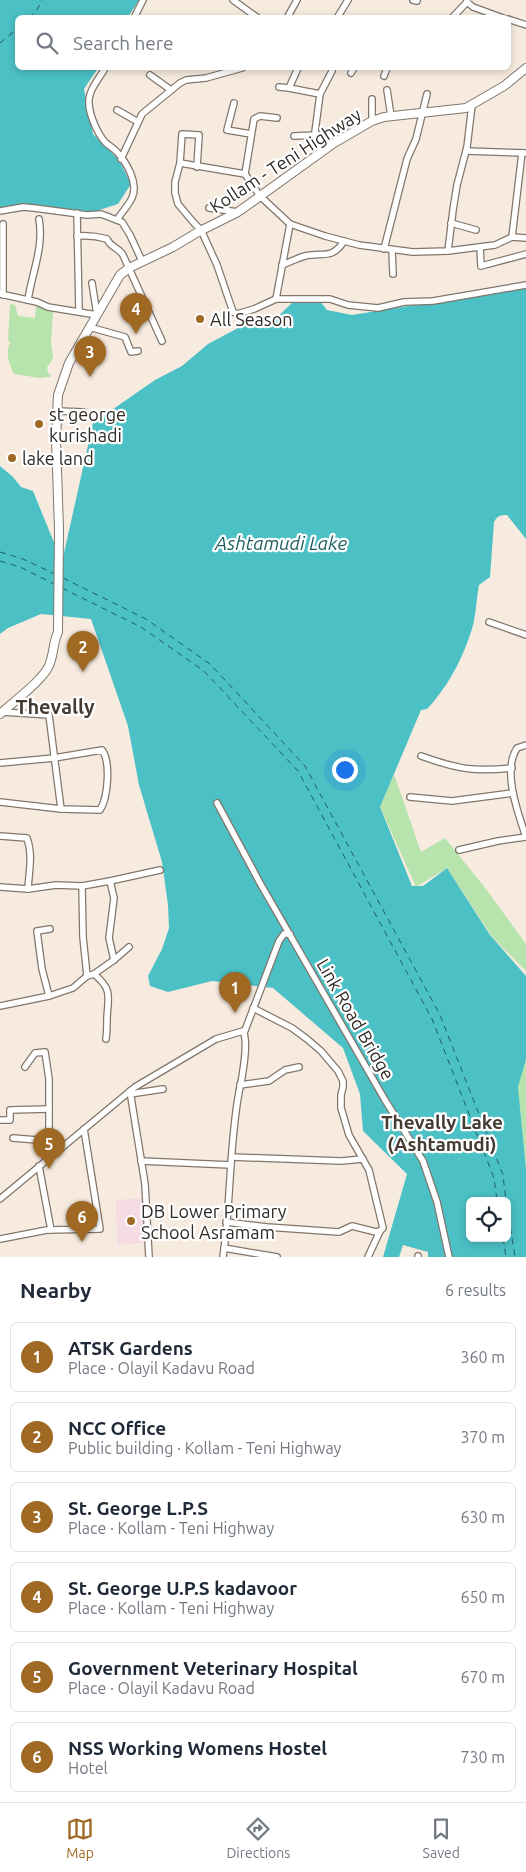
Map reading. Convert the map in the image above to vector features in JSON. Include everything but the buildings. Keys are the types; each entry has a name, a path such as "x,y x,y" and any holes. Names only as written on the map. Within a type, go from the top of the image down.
{"main road":[{"name":"Kollam - Teni Highway","path":"1,713 45,673 50,663 53,644 58,632 59,529 56,439 58,395 63,377 120,275 142,261 173,247 238,212 330,146 372,121 390,116 466,108 504,86 526,68"}],"street":[{"path":"136,15 143,0"},
{"path":"233,0 254,15"},
{"path":"289,15 297,0"},
{"path":"339,15 348,0"},
{"path":"455,15 467,1 473,7 495,15"},
{"path":"511,20 526,25"},
{"path":"104,70 93,90 89,103 92,118 99,133 118,153 132,177 133,196 117,220"},
{"path":"121,159 142,114 171,90 186,80 206,78 235,70"},
{"path":"289,88 297,70"},
{"path":"384,76 386,70"},
{"path":"317,135 316,126 320,94 332,71"},
{"path":"150,75 171,90"},
{"path":"279,87 320,94"},
{"path":"387,90 390,116"},
{"path":"384,249 407,159 416,139 427,94"},
{"path":"372,99 372,121"},
{"path":"234,103 227,130 251,134"},
{"path":"448,251 457,185 466,151 472,105"},
{"path":"116,110 138,122"},
{"path":"277,118 255,117 252,122 245,174 260,196 290,224 344,241 384,249 413,252 448,251 495,245 512,237 526,238"},
{"path":"197,167 199,135 182,134 180,163 175,182 178,204 202,230 217,265 233,312 240,314 276,299 330,299 348,305 378,308 404,302 433,301 526,285"},
{"path":"294,136 317,135 330,146"},
{"path":"466,151 524,153 512,237"},
{"path":"180,163 245,174"},
{"path":"0,211 23,207 87,215 101,214 122,222 142,261"},
{"path":"209,208 238,212"},
{"path":"78,213 80,312"},
{"path":"28,300 38,259 41,236 39,219"},
{"path":"451,223 476,230"},
{"path":"3,224 2,294 48,307 97,315 92,283"},
{"path":"276,299 290,224"},
{"path":"78,236 89,235 107,239 109,243 121,251 162,340"},
{"path":"282,265 306,256 333,254 344,241"},
{"path":"480,247 481,266 526,254"},
{"path":"392,250 393,274"},
{"path":"90,327 125,337 131,352 138,351"},
{"path":"57,411 83,412"},
{"path":"489,622 526,635"},
{"path":"1,713 49,715 61,809"},
{"path":"460,850 526,837 513,793 512,768 515,750 526,745"},
{"path":"0,763 54,758 102,750 107,758 108,781 100,810 61,809 0,802"},
{"path":"421,756 472,770 512,768"},
{"path":"410,797 452,800 513,793"},
{"name":"Link Road Bridge","path":"217,803 385,1100 423,1161 437,1202 449,1257"},
{"path":"0,836 27,838 30,846 31,864 28,889"},
{"path":"0,887 28,889 56,885 82,886 160,870"},
{"path":"110,880 114,898 109,938 114,960"},
{"path":"82,886 83,937 90,975 104,984 109,1000 106,1039"},
{"path":"48,996 42,969 38,931 50,929"},
{"path":"223,1257 232,1157 233,1122 240,1085 244,1033 278,941 284,934 290,934"},
{"path":"0,1006 48,996 73,988 114,960 129,947"},
{"path":"253,1008 292,1028 321,1050 333,1064 343,1081 341,1108 349,1135 369,1170 383,1224 368,1257"},
{"path":"0,1199 49,1157 130,1093 216,1039 237,1032 244,1033"},
{"path":"25,1067 35,1053 45,1052 49,1080 49,1157"},
{"path":"240,1085 269,1081 285,1070 299,1068"},
{"path":"130,1093 163,1089"},
{"path":"130,1093 145,1184 149,1257"},
{"path":"0,1120 10,1120 10,1110 49,1109"},
{"path":"0,1239 51,1230 100,1229 84,1129"},
{"path":"13,1138 49,1141"},
{"path":"232,1157 364,1159"},
{"path":"141,1161 231,1165"},
{"path":"39,1166 51,1230"},
{"path":"226,1222 267,1228 340,1232 352,1226 380,1231"},
{"path":"224,1248 277,1257"}],"shaded area":[{"name":"DB Lower Primary School Asramam","path":"144,1198 147,1243 117,1245 116,1200"}],"green space":[{"path":"10,304 15,305 18,316 35,318 36,306 53,311 51,343 53,356 47,367 48,373 51,375 50,377 40,378 14,374 8,355 10,343 8,340"},
{"path":"394,774 421,852 445,838 486,889 526,944 526,971 493,938 447,868 416,887 380,807"},
{"path":"526,1060 526,1169 518,1087"}],"water":[{"path":"0,0 139,0 129,15 15,15 15,70 97,70 84,89 93,134 119,160 131,184 118,204 87,214 47,206 0,207"},
{"name":"Ashtamudi Lake","path":"526,287 526,539 507,515 499,516 495,520 490,577 479,585 474,623 466,645 452,675 440,693 427,709 421,710 380,807 412,886 423,886 447,868 490,935 526,976 526,1060 518,1087 526,1169 526,1257 428,1257 428,1252 403,1245 399,1257 383,1257 407,1174 363,1131 360,1094 343,1048 273,988 212,981 168,992 150,986 148,976 162,949 169,928 162,862 139,785 128,726 91,619 41,614 8,628 0,634 0,466 21,487 33,491 62,562 93,423 155,380 182,366 208,344 240,327 274,320 293,302 320,301 327,310 352,315"}],"ferry route":[{"path":"32,15 42,0"},
{"path":"0,43 15,30"},
{"path":"0,552 23,559 55,574"},
{"path":"0,561 20,567 54,584"},
{"path":"63,578 146,619 210,664 305,766 440,1015 503,1175 506,1197"},
{"path":"62,588 141,627 204,671 298,771 432,1019 494,1178 496,1197"},
{"path":"511,1232 515,1257"},
{"path":"504,1242 506,1257"}],"place":[{"name":"All Season","path":"200,319"},
{"name":"St. George U.P.S kadavoor","path":"136,334"},
{"name":"St. George L.P.S","path":"90,377"},
{"name":"st george kurishadi","path":"39,424"},
{"name":"lake land","path":"12,458"},
{"name":"NCC Office","path":"83,672"},
{"name":"ATSK Gardens","path":"235,1013"},
{"name":"Government Veterinary Hospital","path":"49,1169"},
{"name":"DB Lower Primary School Asramam","path":"131,1221"},
{"name":"NSS Working Womens Hostel","path":"82,1242"}],"district":[{"name":"Thevally","path":"55,706"},
{"name":"Thevally Lake (Ashtamudi)","path":"442,1133"}]}
